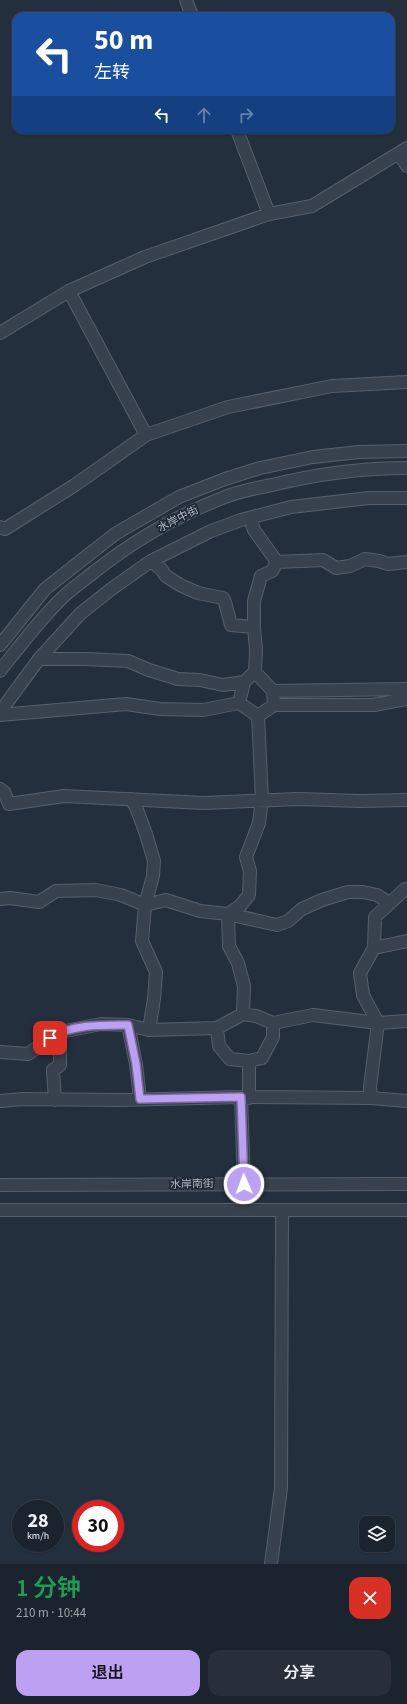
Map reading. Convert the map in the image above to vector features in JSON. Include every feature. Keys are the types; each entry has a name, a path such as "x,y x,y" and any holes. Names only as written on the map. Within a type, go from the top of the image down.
{"street":[{"path":"186,0 190,12"},
{"path":"238,134 269,214"},
{"path":"0,333 70,291 145,257 269,214 312,206 403,151 407,166"},
{"path":"70,291 146,435"},
{"path":"0,527 5,529 56,497 146,435 228,407 332,386 407,382"},
{"name":"水岸中街","path":"2,638 45,589 115,534 179,497 225,479 260,468 305,458 359,452 407,451"},
{"name":"水岸中街","path":"0,671 24,640 60,600 119,552 160,528 194,511 226,497 305,477 365,469 407,468"},
{"path":"0,712 39,659 80,614 110,590 151,561 211,531 250,518 291,507 369,498 407,498"},
{"path":"250,518 254,530 277,562"},
{"path":"277,562 324,560 336,568 350,566 365,559 388,564 407,562"},
{"path":"151,561 161,569 166,576 180,585 198,593 222,598 225,602 231,625 254,627"},
{"path":"39,659 128,661 149,670 178,678 200,680 224,685 244,682 255,672 256,650 254,601 261,576 272,571 277,562"},
{"path":"255,672 273,691 274,706"},
{"path":"239,703 244,682"},
{"path":"273,691 407,689"},
{"path":"258,716 274,706 374,706 407,699"},
{"path":"0,715 126,704 160,709 203,710 239,703 258,716"},
{"path":"228,914 240,906 249,895 250,871 246,857 259,823 262,800 258,716"},
{"path":"0,789 4,792 5,808 64,796 204,803 298,799 360,802 407,800"},
{"path":"131,799 136,807 154,861 153,876 145,905 142,941 156,972 154,999 149,1030"},
{"path":"371,1098 370,1087 378,1023 363,995 360,974 374,948 375,917 405,889 407,889"},
{"path":"0,899 10,898 39,902 56,891 96,890 121,895 145,905 166,900 200,911 228,914 277,925 288,921 302,909 322,900 348,892 377,894 389,903"},
{"path":"228,914 229,946 238,963 244,986 243,1014"},
{"path":"374,948 407,941"},
{"path":"0,1052 28,1054 60,1032 101,1024 128,1025 149,1030 217,1028 243,1014 256,1016 273,1023 314,1015 378,1023 407,1021"},
{"path":"217,1028 219,1046 230,1059 249,1061 262,1058 273,1037 273,1023"},
{"path":"128,1025 136,1064 140,1099"},
{"path":"55,1100 53,1070 60,1065 60,1032"},
{"path":"244,1184 245,1098 249,1061"},
{"path":"0,1101 371,1098 407,1101"},
{"name":"水岸南街","path":"0,1185 407,1184"},
{"path":"0,1210 407,1210"},
{"path":"270,1564 281,1488 282,1211"}],"route":[{"path":"50,1038 60,1032 101,1024 128,1025 136,1064 140,1099 241,1097 244,1184"}]}
